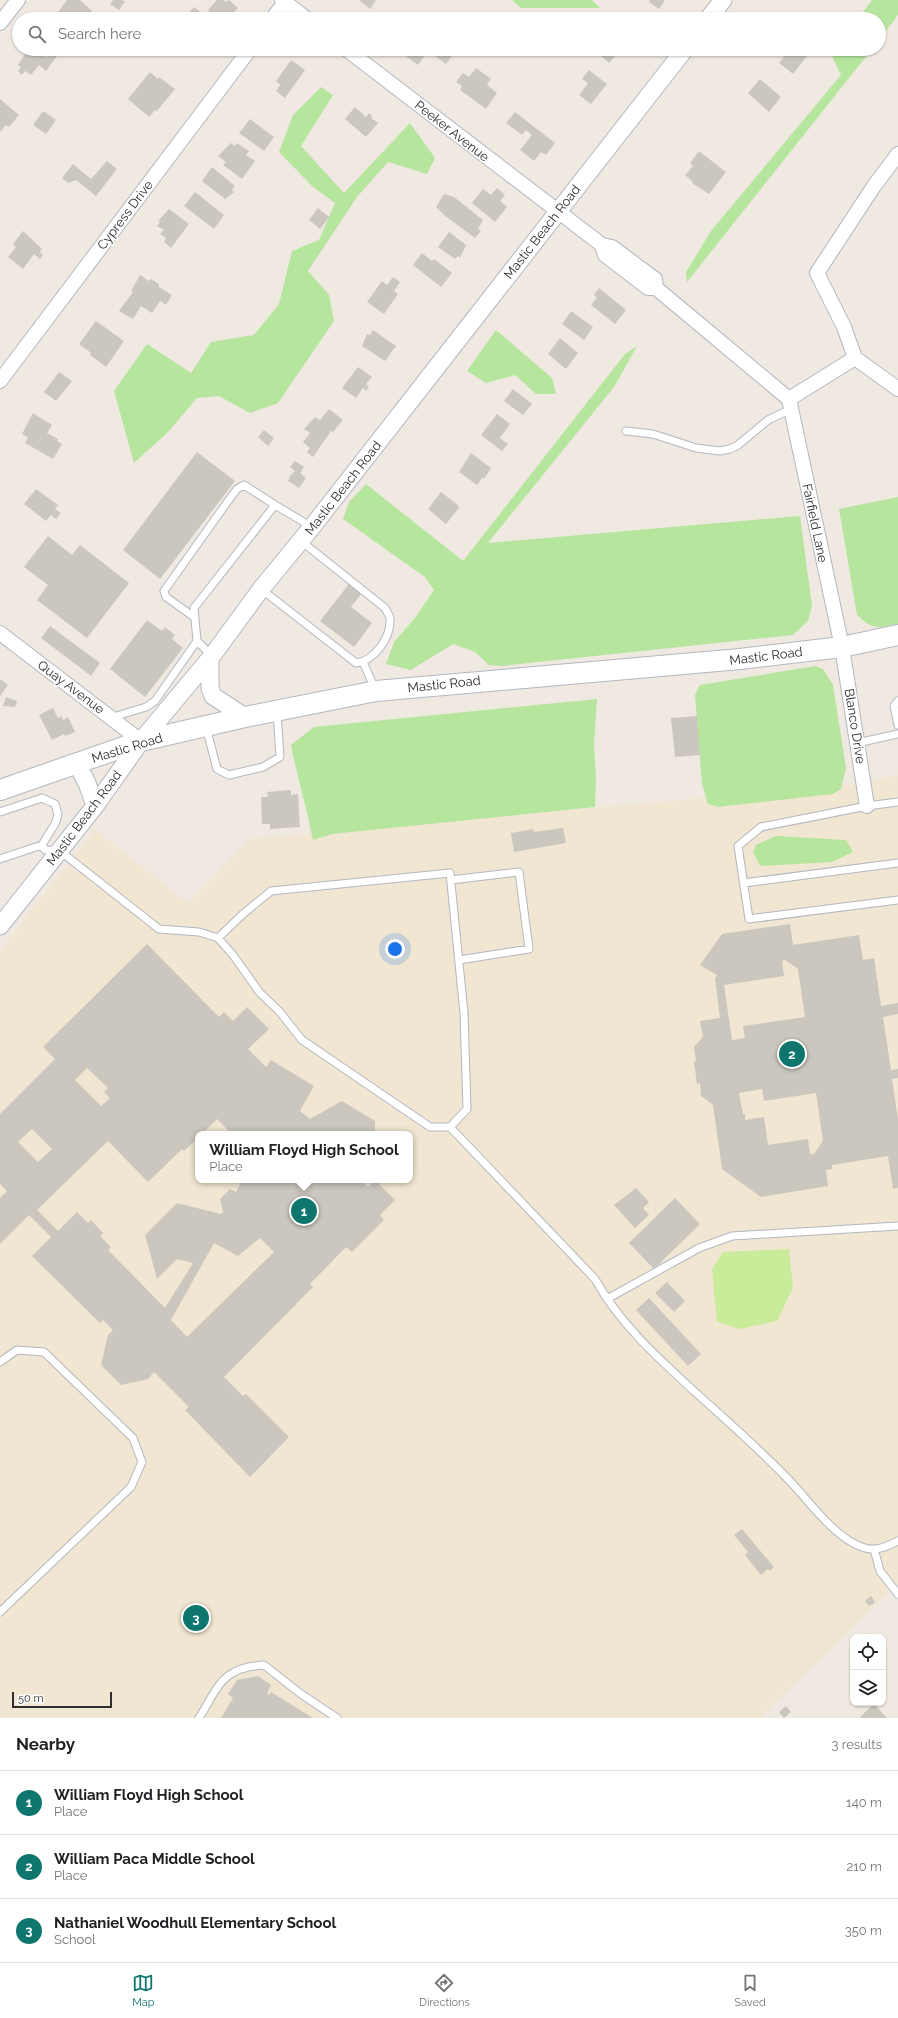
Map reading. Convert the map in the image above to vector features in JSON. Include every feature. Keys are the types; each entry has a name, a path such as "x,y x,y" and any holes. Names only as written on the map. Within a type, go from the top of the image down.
{"main road":[{"name":"Mastic Road","path":"0,790 141,742 206,725 376,691 740,659 842,647 898,636"}],"street":[{"path":"0,23 18,0"},
{"path":"714,12 723,0"},
{"path":"277,12 285,1 298,12"},
{"name":"Cypress Drive","path":"0,382 245,56"},
{"name":"Peeker Avenue","path":"355,56 558,212"},
{"name":"Mastic Beach Road","path":"0,926 95,806 141,742 211,657 261,589 312,527 680,56"},
{"path":"898,154 874,186 817,273 844,327 855,358 898,389"},
{"path":"558,212 602,245 605,255 648,288 656,288 790,404 855,358"},
{"name":"Fairfield Lane","path":"790,404 842,647"},
{"name":"Quay Avenue","path":"0,633 141,742"},
{"name":"Blanco Drive","path":"842,647 868,806"},
{"path":"211,657 210,688 213,696 245,717"},
{"path":"77,764 87,783 95,806"}],"lane":[{"path":"626,432 653,434 696,448 720,451 730,449 738,445 790,404"},
{"path":"194,617 166,597 164,591 214,519 237,489 244,485 312,527"},
{"path":"211,657 196,641 194,608 275,505"},
{"path":"261,589 356,663 363,662 374,654 389,633 390,618 385,608 301,541"},
{"path":"110,718 146,707 155,701 196,641"},
{"path":"363,662 376,691"},
{"path":"898,701 894,706 898,725"},
{"path":"206,725 217,769 229,775 264,767 280,757 276,711"},
{"path":"858,743 898,734"},
{"path":"0,812 42,798 55,804 58,814 56,822 42,844 0,859"},
{"path":"898,802 868,806 761,826 738,846 749,919 898,900"},
{"path":"42,844 45,850 60,851 159,929 199,932 218,938 233,955 260,993 279,1011 302,1040 430,1127 450,1127 467,1110 464,1013 450,873 272,891 243,914 218,938"},
{"path":"744,883 898,863"},
{"path":"451,880 519,872 530,949 459,960"},
{"path":"450,1127 595,1279 607,1299 646,1347 786,1477 837,1532 854,1544 869,1550 898,1541"},
{"path":"607,1299 699,1248 732,1236 898,1226"},
{"path":"0,1362 17,1350 44,1352 133,1438 142,1462 131,1487 0,1612"},
{"path":"874,1549 880,1571 898,1594"},
{"path":"199,1718 223,1678 230,1672 252,1665 264,1665 301,1694 337,1718"}],"shaded area":[{"path":"898,775 898,1583 760,1718 0,1718 0,951 95,830 188,903 250,839 857,784"}],"green space":[{"path":"512,0 592,0 600,8 521,8"},
{"path":"872,0 898,0 898,15 886,31 886,12 863,12"},
{"path":"832,56 866,56 687,282 686,272 711,231 841,75"},
{"path":"321,87 333,95 301,146 344,193 410,123 435,158 427,174 388,162 357,197 308,271 329,295 334,321 278,403 250,413 219,396 197,398 168,432 134,463 114,391 147,344 191,373 211,342 254,335 279,304 292,251 319,240 335,203 312,186 279,152 293,115"},
{"path":"496,330 552,378 556,394 536,394 515,375 486,383 467,371"},
{"path":"637,346 614,387 488,543 800,516 812,606 808,621 793,635 500,666 489,665 475,652 453,644 411,670 386,664 394,642 415,618 434,590 425,577 343,519 349,502 366,484 463,561 625,354"},
{"path":"898,497 898,624 876,627 862,620 857,615 839,509"},
{"path":"816,666 823,669 833,685 846,768 841,789 833,794 718,807 708,804 702,784 695,695 700,685"},
{"path":"597,699 594,744 596,778 595,807 332,834 313,840 291,745 314,727"},
{"path":"776,836 846,840 853,852 832,862 760,866 753,852 756,845"},
{"path":"789,1249 793,1288 777,1321 740,1329 717,1322 712,1269 723,1252"}],"building":[{"path":"67,0 80,0 92,11 91,12 58,12"},
{"path":"113,0 122,0 125,2 119,10 110,4"},
{"path":"217,0 223,0 226,2 229,0 238,8 234,12 210,12 208,10"},
{"path":"359,0 376,0 370,9"},
{"path":"650,0 665,0 659,9 649,2"},
{"path":"194,7 200,12 190,12"},
{"path":"24,56 46,56 46,58 48,56 57,56 46,71 39,65 31,75 25,71 22,75 18,71 21,67 18,65"},
{"path":"406,56 424,56 418,65"},
{"path":"435,56 452,56 446,64"},
{"path":"601,56 615,56 609,63"},
{"path":"784,56 807,56 793,74 779,63"},
{"path":"291,60 305,70 285,98 276,91 280,85 276,81"},
{"path":"476,68 491,79 487,85 497,93 486,109 460,90 462,86 456,82 463,73 469,77"},
{"path":"589,70 607,84 591,104 579,95 588,83 582,79"},
{"path":"150,72 158,79 159,77 175,89 157,111 155,110 149,117 128,99"},
{"path":"760,79 781,97 769,112 748,93"},
{"path":"0,99 19,115 9,127 6,125 0,132"},
{"path":"355,107 366,117 369,113 372,116 371,118 378,123 366,137 345,119"},
{"path":"43,111 56,120 46,134 33,125"},
{"path":"515,112 555,143 546,155 541,152 534,161 520,150 532,135 526,130 522,135 506,123"},
{"path":"250,119 274,137 264,151 239,133"},
{"path":"231,143 235,146 237,143 249,151 246,155 255,161 242,179 223,165 226,162 218,156"},
{"path":"699,151 726,172 709,194 692,183 693,182 685,175 693,166 690,163"},
{"path":"107,161 117,169 96,196 76,180 68,183 62,178 73,164 91,179"},
{"path":"212,167 235,186 232,190 234,192 225,199 202,181"},
{"path":"497,188 505,195 500,201 507,207 495,222 472,203 483,189 491,195"},
{"path":"195,192 224,215 214,229 184,206"},
{"path":"444,194 454,197 483,220 478,228 481,231 475,238 444,215 436,207"},
{"path":"318,208 329,217 320,229 309,220"},
{"path":"169,209 189,224 171,248 164,242 166,238 160,234 164,230 157,226 160,222 158,221"},
{"path":"23,231 42,249 40,252 43,255 40,259 34,254 23,269 8,257 16,247 13,244"},
{"path":"449,232 466,245 460,258 458,256 455,259 438,247"},
{"path":"422,253 432,261 434,259 452,273 441,287 413,265"},
{"path":"140,275 149,281 151,279 159,284 159,287 172,295 166,305 160,301 152,313 141,306 133,319 119,311 133,292 131,291"},
{"path":"393,277 400,282 394,291 398,294 384,314 367,302 382,281 387,285"},
{"path":"599,288 626,310 615,324 591,305 597,298 594,295"},
{"path":"571,311 593,327 584,340 562,324"},
{"path":"96,321 124,341 106,367 90,355 91,353 79,344"},
{"path":"373,330 396,346 385,361 362,346 367,334 370,335"},
{"path":"560,338 578,353 566,369 548,354"},
{"path":"358,367 372,377 366,384 369,387 366,391 363,388 356,398 342,388"},
{"path":"59,372 72,381 56,401 44,392"},
{"path":"513,389 532,404 523,415 504,401"},
{"path":"329,409 343,420 333,432 331,431 313,457 307,452 310,448 303,442 310,433 304,429 315,417 320,420"},
{"path":"33,413 52,425 47,433 58,439 57,441 62,444 53,459 25,443 28,438 22,434"},
{"path":"497,414 510,424 500,438 508,444 502,451 481,435"},
{"path":"264,430 274,438 268,446 258,437"},
{"path":"197,452 235,481 160,579 123,550"},
{"path":"471,453 491,468 484,479 483,477 477,485 459,472"},
{"path":"295,461 304,467 300,473 306,478 299,488 288,481 290,478 289,477 295,471 290,467"},
{"path":"36,489 58,505 55,509 61,513 56,519 51,515 46,521 24,504"},
{"path":"441,492 458,505 459,508 446,524 428,509"},
{"path":"48,536 72,555 80,545 129,583 87,638 37,600 48,585 24,567"},
{"path":"349,584 361,594 351,607 372,623 354,647 320,621"},
{"path":"147,620 162,631 165,627 175,635 172,639 183,648 145,697 110,669"},
{"path":"50,626 100,663 91,676 41,638"},
{"path":"0,679 8,685 0,696"},
{"path":"6,697 17,701 15,707 3,706"},
{"path":"53,708 58,718 61,716 63,720 68,717 75,732 65,736 64,734 52,740 39,715"},
{"path":"697,716 700,755 675,757 671,718"},
{"path":"291,790 291,795 298,794 300,827 270,829 270,824 262,824 261,797 268,797 267,792"},
{"path":"563,828 566,843 514,852 511,833 533,829 534,832"},
{"path":"790,924 793,945 859,935 863,960 874,958 881,1006 898,1003 898,1014 883,1017 891,1070 898,1069 898,1078 892,1079 898,1119 898,1188 893,1189 888,1156 832,1165 832,1169 826,1170 828,1186 761,1197 722,1169 713,1105 701,1096 700,1083 697,1084 694,1047 703,1037 700,1021 720,1018 715,979 717,975 700,965 722,934","holes":["785,960 798,969 805,1017 743,1026 745,1038 732,1040 724,985 784,976 782,961","762,1089 764,1101 816,1093 823,1141 814,1154 810,1154 808,1139 768,1145 764,1117 745,1120 745,1114 743,1114 739,1093"]},
{"path":"147,944 219,1017 224,1012 233,1021 247,1007 269,1029 248,1049 266,1067 271,1060 314,1086 300,1111 310,1119 342,1101 375,1121 375,1131 229,1131 217,1119 205,1131 195,1131 195,1141 184,1151 182,1149 148,1182 108,1141 37,1210 58,1231 77,1212 88,1223 91,1220 103,1233 100,1236 111,1247 108,1250 165,1308 193,1263 177,1259 157,1279 145,1235 177,1203 221,1214 223,1212 220,1199 230,1189 236,1192 240,1184 238,1183 364,1183 368,1187 372,1183 378,1183 395,1200 380,1215 384,1220 352,1252 346,1247 310,1284 313,1287 224,1377 243,1396 246,1394 289,1437 250,1477 185,1410 189,1407 154,1372 148,1379 121,1385 101,1365 108,1335 113,1330 103,1320 100,1323 32,1256 51,1237 29,1215 0,1244 0,1198 7,1191 0,1184 0,1114 55,1059 43,1047","holes":["87,1068 108,1088 104,1092 110,1098 101,1106 75,1080","32,1129 52,1149 38,1162 18,1142","260,1238 274,1252 187,1337 171,1320 214,1243 238,1256"]},
{"path":"636,1188 649,1202 643,1208 649,1215 635,1228 614,1205"},
{"path":"675,1198 700,1224 654,1269 629,1243"},
{"path":"667,1282 685,1301 674,1312 655,1293"},
{"path":"649,1298 701,1354 688,1366 636,1310"},
{"path":"742,1529 774,1567 770,1571 768,1569 761,1575 745,1555 748,1552 734,1535"},
{"path":"871,1596 875,1602 869,1606 865,1601"},
{"path":"258,1676 271,1685 267,1693 269,1695 271,1692 313,1718 221,1718 233,1698 228,1694 237,1680"},
{"path":"786,1706 791,1712 784,1718 779,1712"},
{"path":"872,1706 876,1706 887,1718 861,1718 860,1717"}],"place":[{"name":"William Paca Middle School","path":"792,1054"},
{"name":"William Floyd High School","path":"304,1211"},
{"name":"Nathaniel Woodhull Elementary School","path":"196,1618"}]}
